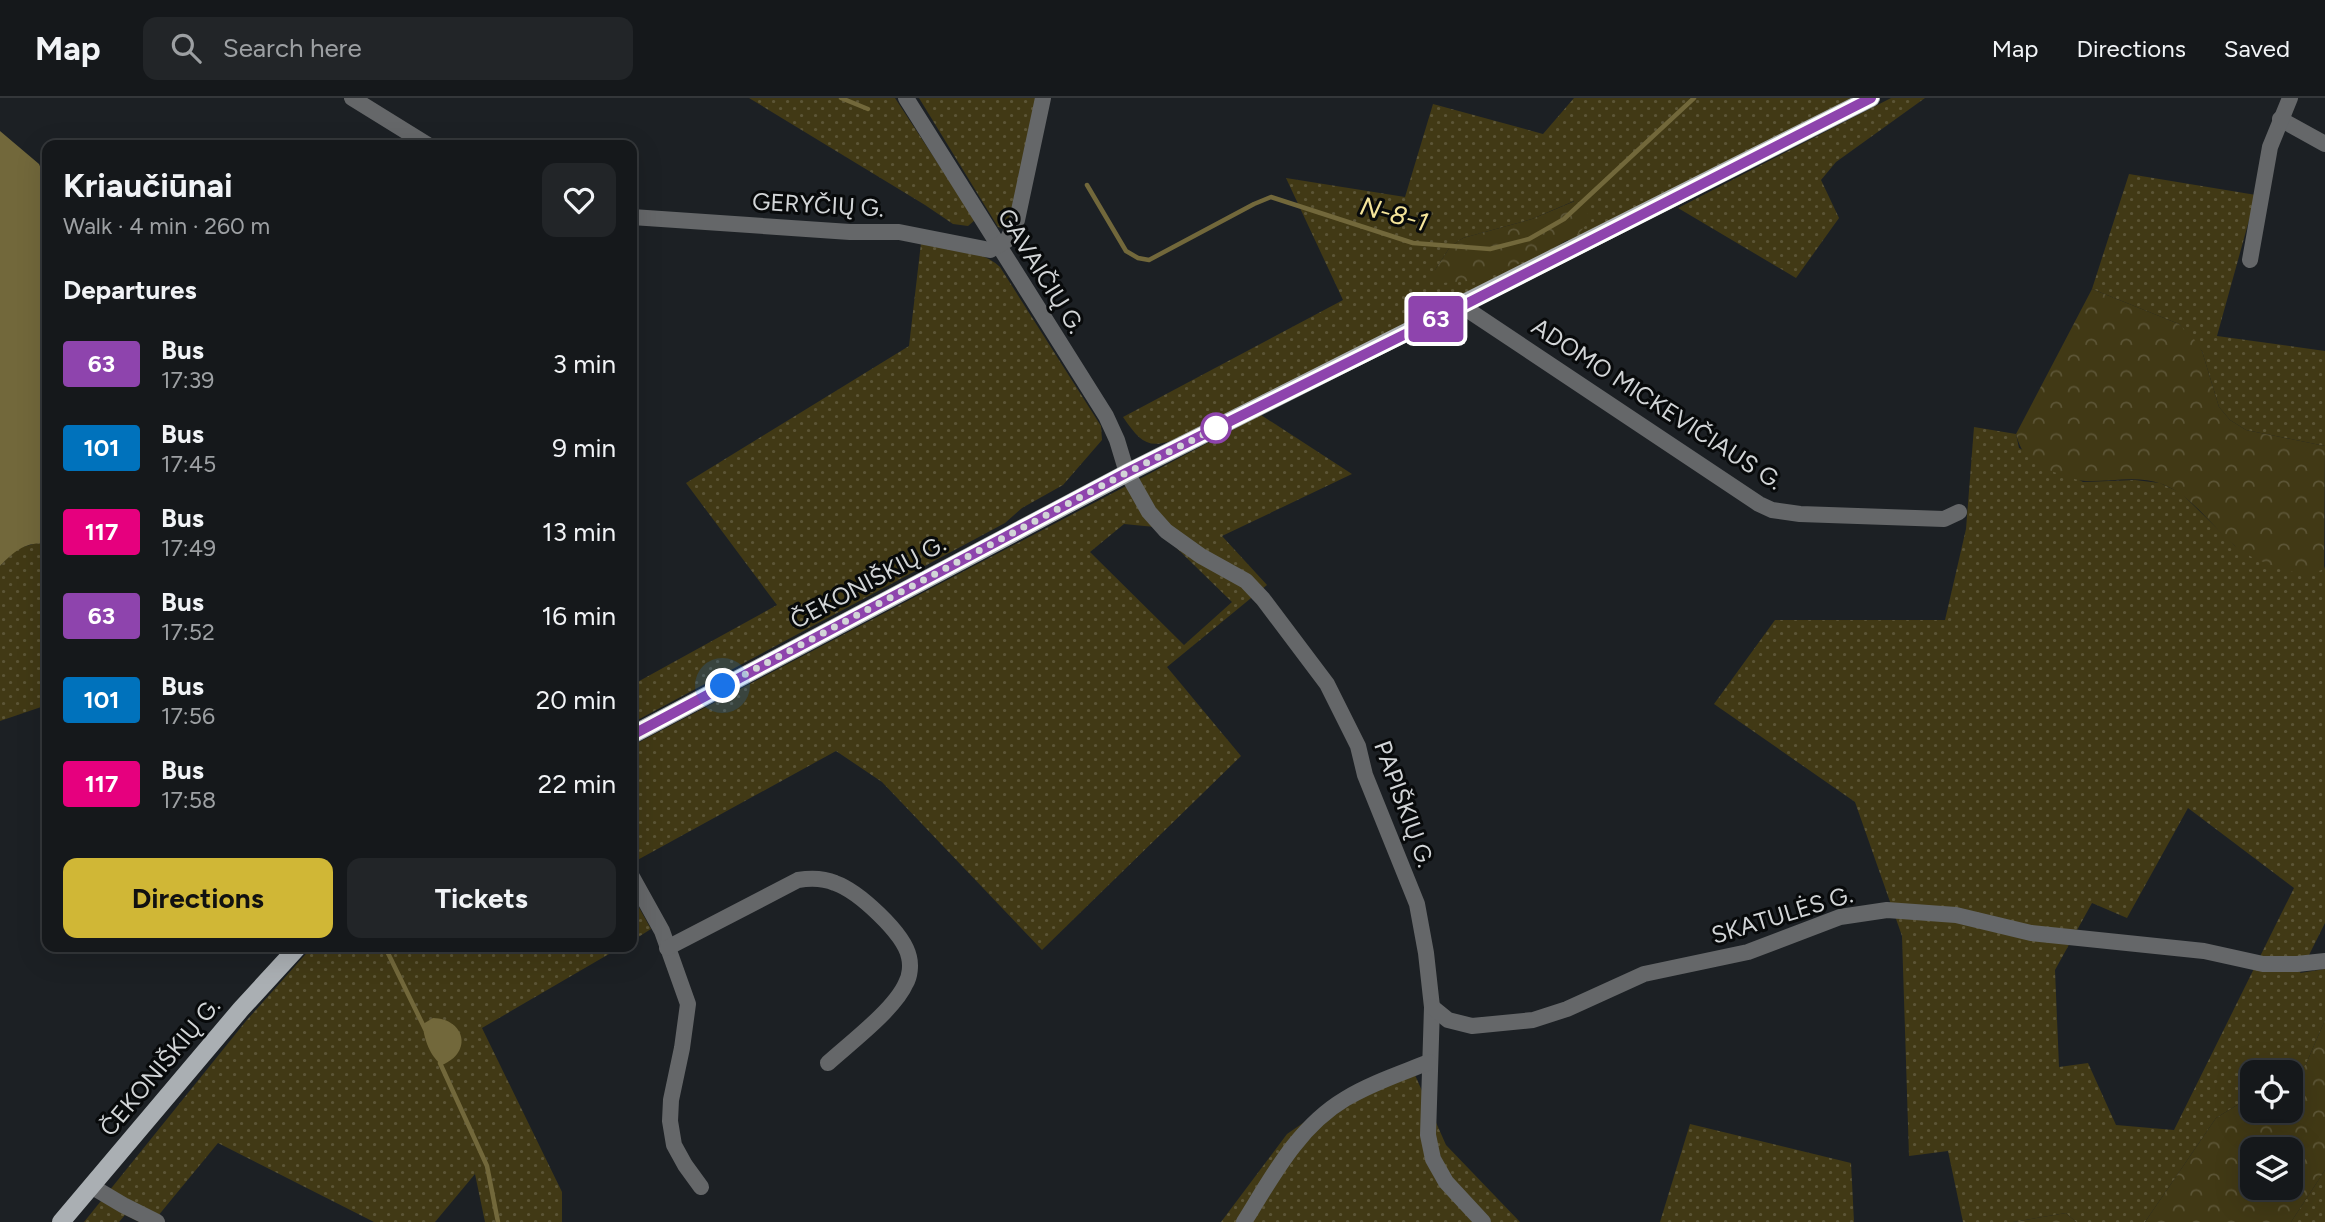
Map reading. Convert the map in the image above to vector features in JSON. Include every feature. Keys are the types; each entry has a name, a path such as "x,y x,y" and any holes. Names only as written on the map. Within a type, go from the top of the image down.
{"main road":[{"path":"1126,473 1871,98"},
{"name":"ČEKONIŠKIŲ G.","path":"637,731 1126,473"},
{"name":"ČEKONIŠKIŲ G.","path":"61,1222 241,1009 293,952"}],"street":[{"path":"352,98 420,140"},
{"name":"GAVAIČIŲ G.","path":"906,98 1106,416 1117,440 1126,473"},
{"path":"999,247 1012,234 1017,220 1043,98"},
{"path":"2250,260 2270,147 2290,98"},
{"path":"2280,119 2325,144"},
{"name":"GERYČIŲ G.","path":"637,216 850,232 899,232 983,250 999,247"},
{"name":"ADOMO MICKEVIČIAUS G.","path":"1462,306 1759,504 1772,510 1800,514 1944,519 1959,512"},
{"name":"PAPIŠKIŲ G.","path":"1126,473 1149,512 1166,531 1246,581 1263,599 1327,684 1358,746 1365,775 1417,904 1426,953 1432,1007 1428,1135 1433,1159 1446,1182 1483,1222"},
{"path":"667,948 798,880 811,878 834,882 852,892 878,914 902,942 909,957 910,968 908,980 893,1003 828,1063"},
{"path":"637,886 662,931 688,1004 671,1100 670,1121 674,1145 701,1187"},
{"name":"SKATULĖS G.","path":"1432,1007 1448,1020 1472,1026 1533,1020 1567,1009 1644,974 1748,952 1840,916 1887,910 1956,915 2031,933 2204,951 2263,964 2325,961"},
{"path":"1244,1222 1284,1157 1322,1116 1346,1098 1429,1062"},
{"path":"91,1186 157,1222"}],"green space":[{"path":"749,98 895,98 975,220 968,226 953,224"},
{"path":"919,98 1037,98 1010,223 1004,229 998,227"},
{"path":"1574,98 1855,98 1180,437 1161,443 1147,442 1135,433 1123,417 1343,300 1286,178 1405,197 1433,104 1543,134","holes":["1574,201 1568,241 1548,249 1435,270 1450,247 1463,238 1532,219"]},
{"path":"1891,98 1925,98 1836,162 1821,180 1839,218 1796,278 1678,208"},
{"path":"2129,174 2256,195 2217,336 2325,351 2325,446 2246,430 2230,420 2219,407 2202,351 2179,324 2092,289"},
{"path":"1575,201 1585,204 1588,214 1584,227 1576,235 1519,264 1483,278 1439,283 1434,278 1435,270 1450,247 1463,238 1532,219"},
{"path":"921,243 974,253 993,261 1000,267 1101,426 1102,440 1063,485 1022,508 1005,523 637,720 637,682 777,605 686,483 909,346"},
{"path":"2092,289 2179,324 2202,351 2219,407 2230,420 2246,430 2325,446 2324,569 2314,573 2299,573 2252,557 2235,546 2183,496 2162,484 2134,479 2081,480 2048,470 2034,462 2023,451 2016,434"},
{"path":"1261,415 1352,474 1222,536 1267,585 1167,667 1241,756 1042,950 882,782 836,751 637,860 637,743","holes":["1124,524 1155,527 1232,602 1184,645 1090,552"]},
{"path":"1974,427 2016,434 2019,448 2083,482 2135,480 2160,483 2181,493 2235,546 2324,569 2325,566 2325,923 2300,973 2325,969 2325,1020 2303,1068 2303,1060 2240,1060 2240,1103 2216,1118 2145,1222 2076,1222 2066,1213 2013,1222 1963,1222 1948,1151 1909,1156 1902,936 1855,802 1714,704 1775,620 1945,620 1966,529","holes":["2188,808 2294,888 2174,1130 2116,1125 2088,1063 2059,1067 2055,970 2092,903 2127,918"]},
{"path":"42,542 42,707 0,721 0,566 16,549"},
{"path":"637,904 651,929 637,938"},
{"path":"308,952 612,952 482,1028 562,1192 562,1222 485,1222 475,1174 435,1222 374,1222 218,1143 153,1222 139,1222 125,1215 119,1222 84,1222 246,1021"},
{"path":"2325,1020 2325,1170 2291,1222 2145,1222 2216,1118 2240,1103 2240,1123 2303,1123 2303,1068"},
{"path":"1415,1075 1446,1145 1520,1222 1221,1222 1287,1134 1351,1090"},
{"path":"1690,1124 1851,1163 1854,1222 1660,1222"},
{"path":"2325,1170 2325,1222 2291,1222"},
{"path":"2066,1213 2076,1222 2013,1222"}],"shaded area":[{"path":"0,131 39,164 42,171 42,543 20,548 0,566"},
{"path":"433,1018 452,1024 461,1037 458,1052 442,1065 431,1053 424,1035 423,1024"}],"waterway":[{"name":"N-8-1","path":"841,98 868,109"},
{"name":"N-8-1","path":"1087,185 1126,251 1138,258 1149,260 1271,197 1413,243 1490,249 1529,239 1564,219 1694,98"},
{"path":"387,952 425,1029"},
{"path":"440,1063 487,1166 498,1222"}],"bus line":[{"name":"63","path":"637,732 1126,473 1871,98"}],"route":[{"path":"723,686 1126,473 1227,423 1216,428"}]}
